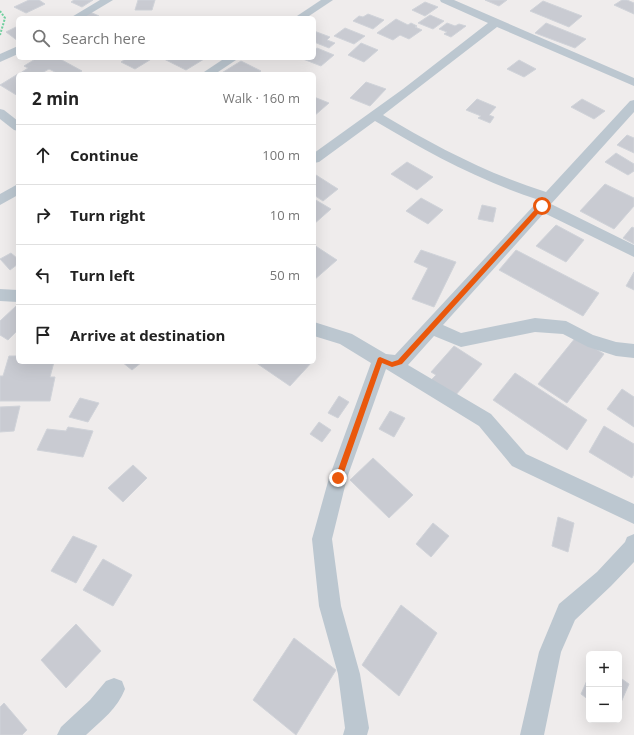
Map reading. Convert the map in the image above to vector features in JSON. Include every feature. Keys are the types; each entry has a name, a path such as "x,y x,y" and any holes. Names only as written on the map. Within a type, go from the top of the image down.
{"street":[{"path":"79,16 108,0"},
{"path":"302,16 328,0"},
{"path":"446,0 634,82"},
{"path":"316,158 407,92 496,22"},
{"path":"0,59 16,50"},
{"path":"210,72 230,60"},
{"path":"386,362 400,362 634,104"},
{"path":"0,113 16,125"},
{"path":"373,115 431,149 472,169 530,192 634,251"},
{"path":"0,200 16,190"},
{"path":"432,327 444,334 461,340 535,325 558,327 566,328 588,340 616,349 634,351"},
{"path":"316,330 350,341 485,420 519,460 634,514"},
{"path":"355,735 357,728 349,674 330,606 322,539 338,478 386,362"},
{"path":"532,735 550,652 567,612 604,580 632,549 634,544"},
{"path":"69,735 98,708 114,689"}],"path":[{"path":"0,11 5,18 0,35"}],"building":[{"path":"29,0 39,0 45,4 26,13 14,7"},
{"path":"74,0 93,0 82,7 71,2"},
{"path":"138,0 155,0 152,10 135,10"},
{"path":"485,0 507,0 499,6"},
{"path":"622,0 627,0 634,3 634,14 614,5"},
{"path":"543,1 582,16 569,27 530,11"},
{"path":"425,2 438,7 425,16 412,10"},
{"path":"90,12 99,16 84,16"},
{"path":"368,14 384,20 373,29 353,21 359,16 363,17"},
{"path":"430,15 444,21 433,29 418,23"},
{"path":"396,19 408,25 411,23 417,26 415,27 422,30 409,39 400,35 393,40 377,33"},
{"path":"447,23 455,26 459,24 466,26 451,37 444,34 447,32 439,29"},
{"path":"546,23 586,39 575,48 535,33"},
{"path":"16,27 16,40 6,32"},
{"path":"345,28 365,36 354,44 334,36"},
{"path":"316,32 330,37 327,40 335,43 329,48 316,43"},
{"path":"361,43 378,50 364,62 348,55"},
{"path":"316,49 334,55 321,66 306,60 316,60"},
{"path":"34,60 62,60 82,71 55,72 49,69 44,72 22,72 28,68 24,66"},
{"path":"124,60 150,60 135,69 121,62"},
{"path":"166,60 202,60 186,70"},
{"path":"519,60 536,69 524,77 507,69"},
{"path":"241,61 261,71 260,72 223,72"},
{"path":"16,75 16,95 0,85"},
{"path":"366,82 386,89 370,106 350,98"},
{"path":"316,98 329,103 316,114"},
{"path":"477,99 496,107 489,115 494,117 490,123 478,118 481,116 466,110"},
{"path":"582,99 605,111 594,119 571,107"},
{"path":"627,135 634,138 634,153 617,145"},
{"path":"616,153 634,164 634,171 628,175 605,162"},
{"path":"407,162 433,177 417,190 391,174"},
{"path":"316,175 338,189 323,201 316,196"},
{"path":"605,184 634,198 634,206 614,229 580,211"},
{"path":"421,198 443,210 428,224 406,211"},
{"path":"316,200 331,209 316,222"},
{"path":"482,205 496,208 493,222 478,219"},
{"path":"556,225 584,240 566,262 536,246"},
{"path":"632,227 634,228 634,244 623,238"},
{"path":"316,246 337,260 316,278"},
{"path":"421,250 456,262 434,307 412,299 428,268 414,262"},
{"path":"516,250 599,293 583,316 499,270"},
{"path":"11,253 16,257 16,266 10,270 0,259"},
{"path":"634,272 634,290 626,286"},
{"path":"16,306 16,332 8,340 0,335 0,321"},
{"path":"576,337 604,354 567,403 538,384"},
{"path":"454,346 482,364 455,396 431,380 436,375 431,372"},
{"path":"9,356 16,356 16,364 53,364 50,377 55,377 50,401 0,401 0,376 3,376"},
{"path":"124,364 140,364 132,370"},
{"path":"258,364 310,364 290,386"},
{"path":"515,373 587,420 567,450 493,400"},
{"path":"622,389 634,397 634,427 607,409"},
{"path":"339,396 349,402 338,418 328,413"},
{"path":"80,398 99,403 88,422 69,417"},
{"path":"20,406 14,431 0,432 0,407"},
{"path":"390,411 405,418 394,437 379,429"},
{"path":"319,422 331,430 322,442 310,434"},
{"path":"604,426 634,444 634,474 632,478 589,452"},
{"path":"68,427 93,431 83,457 37,450 47,429 66,431"},
{"path":"373,458 413,495 389,518 350,480"},
{"path":"133,465 147,478 123,502 108,488"},
{"path":"558,517 574,523 568,552 552,546"},
{"path":"433,523 449,536 431,557 416,544"},
{"path":"73,536 97,546 76,583 51,571"},
{"path":"103,559 132,575 113,606 83,590"},
{"path":"401,605 437,633 399,696 362,665"},
{"path":"76,624 101,651 66,688 41,660"},
{"path":"294,638 336,670 296,735 253,700"},
{"path":"622,679 629,684 622,700"},
{"path":"586,683 586,698 581,694"},
{"path":"4,703 27,730 22,735 0,735 0,707"}],"route":[{"path":"338,478 380,360 392,364 400,362 542,206"}]}
